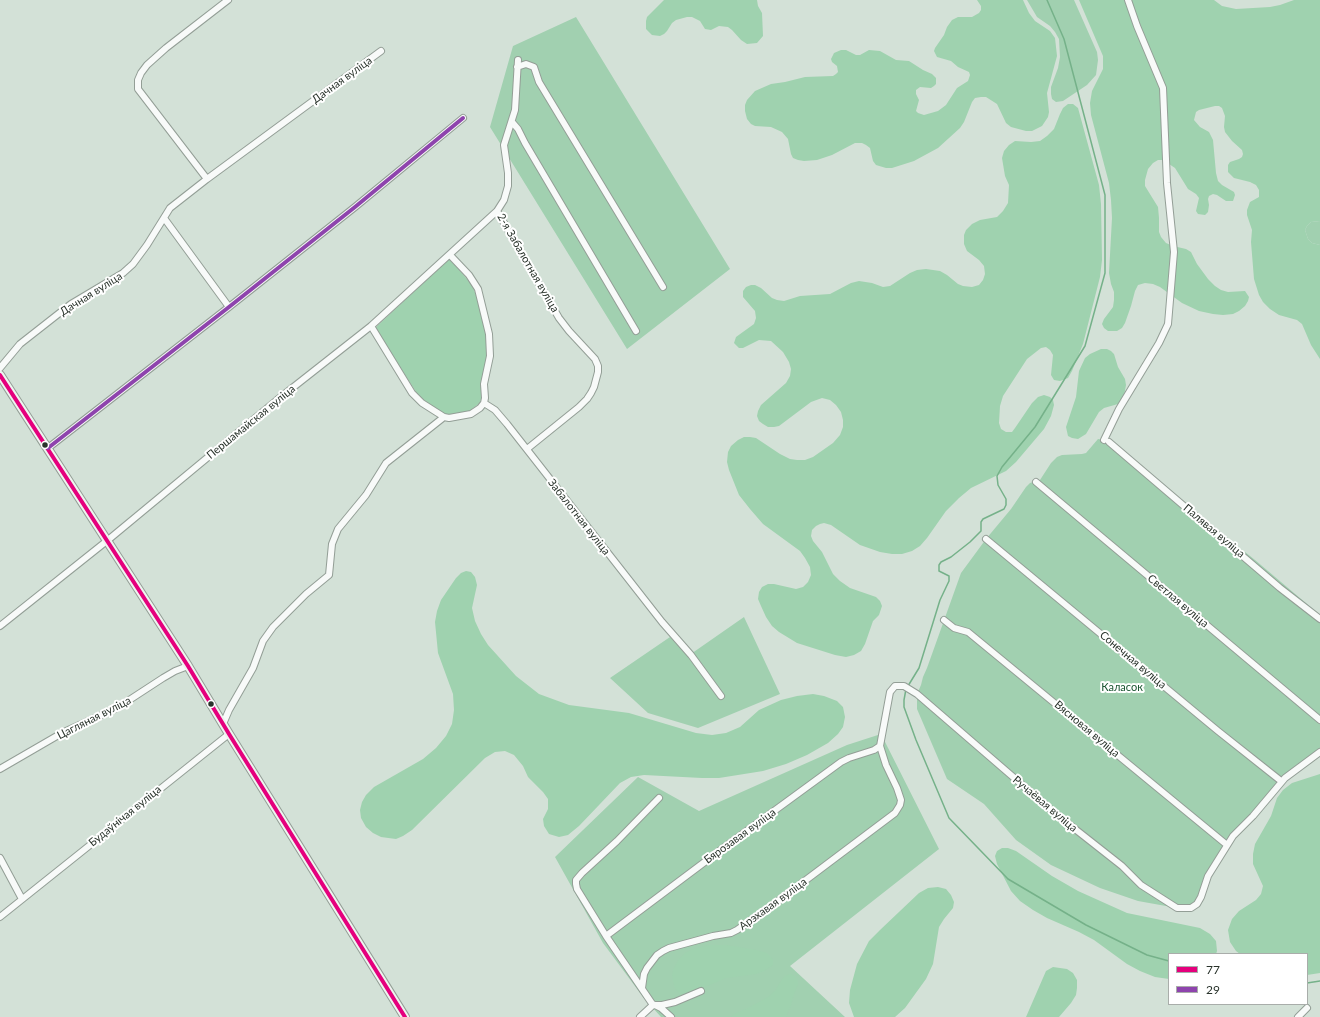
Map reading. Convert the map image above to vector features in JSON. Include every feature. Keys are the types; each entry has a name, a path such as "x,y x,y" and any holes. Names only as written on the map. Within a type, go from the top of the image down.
{"street":[{"path":"207,179 138,89 138,80 141,72 166,48 228,0"},
{"name":"Палявая вуліца","path":"1128,0 1137,26 1163,88 1167,183 1174,252 1168,324 1159,343 1119,409 1106,441 1280,588 1320,619"},
{"name":"Дачная вуліца","path":"0,368 20,344 71,304 123,273 134,264 170,208 381,51"},
{"name":"2-я Забалотная вуліца","path":"518,60 516,103 512,122 504,145 508,173 508,186 504,200 497,211 559,318 595,359 598,366 598,372 591,393 579,407 527,449"},
{"path":"517,67 526,64 534,67 539,82 663,286"},
{"path":"48,448 229,307 463,118"},
{"path":"512,122 518,129 636,331"},
{"name":"Першамайская вуліца","path":"0,626 108,540 277,400 371,326 497,211"},
{"path":"164,218 229,307"},
{"path":"223,724 229,710 253,668 263,641 273,627 306,594 329,575 332,544 338,529 366,495 386,463 444,418 471,414 480,408 484,403 484,384 490,349 489,334 478,289 469,274 450,255"},
{"path":"371,326 412,392 422,403 444,418"},
{"path":"0,375 188,666 405,1017"},
{"name":"Забалотная вуліца","path":"484,403 498,413 527,449 672,634 691,655 720,696"},
{"name":"Светлая вуліца","path":"1036,482 1320,720"},
{"name":"Сонечная вуліца","path":"986,539 1218,731 1281,781"},
{"name":"Вясновая вуліца","path":"944,620 954,628 968,632 1227,845"},
{"name":"Цагляная вуліца","path":"0,769 62,733 117,708 163,678 188,666"},
{"name":"Ручаёвая вуліца","path":"880,746 890,692 895,686 907,687 1056,814 1122,866 1141,885 1177,908 1191,908 1197,904 1208,876 1227,845"},
{"name":"Будаўнічая вуліца","path":"0,917 229,734"},
{"name":"Арэхавая вуліца","path":"642,988 644,974 647,968 663,951 713,936 731,933 742,927 892,816 898,809 901,800 886,765 880,746"},
{"name":"Бярозавая вуліца","path":"606,936 842,762 849,758 874,750 880,746"},
{"path":"1227,845 1237,831 1253,816 1281,781 1320,752"},
{"path":"659,798 576,880 577,889 606,936 653,1005 661,1008 670,1017"},
{"path":"0,858 22,899"},
{"path":"640,1017 653,1005 662,1005 675,1002 701,991"},
{"path":"1298,1017 1306,1008"}],"green space":[{"path":"664,0 757,0 758,6 762,13 763,36 757,43 747,44 728,27 719,26 711,30 705,29 700,21 692,17 676,20 664,34 660,36 652,35 646,29 647,17"},
{"path":"977,0 1023,0 1029,13 1035,21 1050,31 1055,38 1057,56 1047,93 1049,112 1048,117 1042,126 1032,131 1011,127 1006,123 997,104 986,97 975,98 960,128 938,148 914,161 892,168 886,168 876,165 873,161 870,148 862,143 855,143 832,155 817,160 798,160 793,158 788,139 782,132 771,127 755,126 747,119 745,105 747,100 755,91 771,84 805,77 833,76 838,72 837,66 831,59 834,53 841,50 846,50 856,55 860,55 869,50 880,51 896,60 909,61 932,74 936,78 936,84 934,86 931,88 920,87 916,90 919,100 916,111 924,115 938,111 946,105 957,88 968,81 970,75 969,72 958,67 951,61 937,57 934,51 935,48 952,20 958,17 972,17 979,13 981,6"},
{"path":"1027,0 1074,0 1097,52 1098,60 1096,75 1087,85 1063,101 1056,102 1052,99 1051,94 1051,87 1058,68 1060,57 1059,39 1050,26 1037,17"},
{"path":"1079,0 1214,0 1222,6 1236,9 1270,7 1294,0 1320,0 1320,221 1311,222 1305,230 1308,239 1312,243 1320,245 1320,359 1311,345 1302,324 1297,320 1279,315 1270,309 1259,295 1254,279 1251,242 1252,230 1247,215 1247,210 1250,202 1259,197 1259,190 1256,185 1234,178 1228,172 1228,165 1230,162 1239,159 1243,154 1242,150 1225,132 1225,116 1222,108 1219,106 1199,110 1196,112 1194,120 1200,127 1209,132 1213,140 1218,181 1234,192 1235,195 1233,201 1226,201 1213,194 1209,196 1208,199 1208,212 1205,215 1198,214 1196,211 1199,198 1188,189 1175,168 1163,160 1158,160 1153,163 1148,169 1145,186 1158,207 1159,232 1166,243 1191,252 1197,264 1215,286 1228,292 1245,291 1249,297 1248,301 1245,306 1233,314 1213,314 1199,311 1182,303 1160,287 1145,283 1138,285 1122,328 1117,331 1108,331 1104,328 1102,324 1113,307 1114,300 1114,292 1109,273 1112,218 1111,200 1109,183 1091,115 1090,103 1092,91 1103,69 1103,56"},
{"path":"576,17 730,269 627,349 490,127 513,46"},
{"path":"1068,104 1073,104 1078,108 1099,185 1101,204 1102,260 1100,277 1083,344 1068,378 1060,381 1054,380 1051,375 1053,355 1046,347 1041,348 1027,359 1003,396 1000,406 999,423 1001,429 1006,432 1012,432 1032,403 1038,397 1044,395 1053,400 1054,405 1051,416 1044,429 1016,462 1006,471 971,488 959,498 946,511 920,546 912,551 902,554 880,552 860,545 831,525 824,523 816,526 812,530 811,536 822,552 833,574 850,588 876,597 882,606 879,615 873,621 861,651 854,655 846,657 835,655 797,643 772,626 758,599 759,592 762,587 768,584 796,589 803,587 808,582 811,575 810,567 800,551 763,524 739,495 729,470 727,462 728,452 731,446 738,440 744,437 750,437 756,438 790,459 805,460 813,457 833,443 840,435 843,427 843,420 841,412 836,405 830,400 822,398 811,402 779,426 768,427 759,421 757,416 761,405 786,383 790,376 791,369 783,352 771,341 759,340 743,348 739,348 734,343 736,337 754,324 756,318 755,311 743,297 743,291 746,287 755,285 761,288 772,298 784,301 800,296 830,294 851,283 859,281 872,283 883,287 890,286 910,273 917,270 926,269 940,271 963,286 972,287 979,285 985,274 984,266 967,251 964,244 964,235 966,230 972,224 980,220 997,217 1008,203 1009,185 1005,176 1002,158 1004,151 1015,141 1040,141 1047,136 1054,129 1063,108"},
{"path":"1320,221 1320,245 1312,243 1308,239 1305,230 1311,222"},
{"path":"450,259 472,285 480,305 485,325 488,348 488,356 482,380 482,395 480,403 468,412 453,416 445,414 434,408 418,395 375,328"},
{"path":"1101,349 1107,349 1114,354 1118,367 1125,379 1126,385 1124,396 1118,404 1104,408 1099,412 1086,434 1078,439 1072,438 1068,436 1066,427 1076,397 1079,371 1085,358"},
{"name":"Каласок","path":"1098,439 1109,442 1255,560 1320,615 1320,752 1285,778 1227,845 1197,904 1177,908 1138,901 1100,888 1051,865 1016,840 984,804 947,779 917,709 917,694 961,573 1030,483 1040,480 1051,463 1057,457 1062,455 1086,453"},
{"path":"466,571 471,572 475,577 477,585 472,608 475,621 481,634 488,645 516,676 539,694 569,705 629,713 696,733 712,735 726,733 740,727 759,710 781,700 813,694 837,701 843,707 845,717 843,727 828,743 807,755 786,764 763,771 719,778 644,775 631,777 620,783 579,826 568,835 559,837 549,834 544,826 543,819 548,809 548,799 543,792 528,777 523,766 514,755 505,751 495,752 485,758 412,830 396,839 381,837 366,827 361,818 360,810 366,795 374,787 423,759 436,748 446,736 452,724 454,710 453,694 438,653 435,622 441,600 456,578 461,573"},
{"path":"744,617 780,694 698,728 648,713 610,678 670,637 688,656"},
{"path":"881,734 939,849 790,966 845,1017 661,1017 643,997 603,943 555,857 638,777 699,811 847,745"},
{"path":"1320,774 1320,973 1308,975 1308,953 1239,953 1230,942 1228,930 1232,919 1239,911 1256,900 1261,894 1263,886 1253,864 1255,844 1271,816 1277,798 1283,790 1292,783"},
{"path":"1002,848 1008,848 1016,851 1052,876 1078,891 1127,913 1200,928 1210,934 1216,941 1216,953 1168,953 1168,979 1155,977 1140,971 1127,964 1094,940 1047,918 1020,901 1011,891 997,864 995,856 997,851"},
{"path":"938,887 946,889 954,902 953,908 939,927 933,964 926,979 905,1008 895,1017 854,1017 849,1003 850,990 857,964 869,941 919,893 928,888"},
{"path":"709,945 727,945 767,953 773,960 773,965 756,974 726,978 688,994 679,993 675,988 672,975 679,959 685,953 693,949"},
{"path":"1053,967 1067,969 1073,973 1077,980 1076,995 1059,1017 1026,1017 1046,971"},
{"path":"790,974 795,976 798,984 786,1017 731,1017 734,1014 768,997 775,991 782,979"}],"waterway":[{"path":"908,686 919,668 940,600 949,581 949,576 939,571 939,565 941,562 951,557 970,542 981,531 981,522 983,519 1004,509 1006,499 998,485 997,476 1002,467 1035,427 1085,346 1105,273 1105,195 1064,39 1047,0"},
{"path":"906,689 904,707 916,740 949,818 1008,879 1086,925 1147,955 1168,961"},
{"path":"1308,983 1320,981"}],"transit line":[{"name":"29","path":"48,448 355,207 463,118"},
{"name":"77","path":"0,375 188,666 405,1017"}]}
